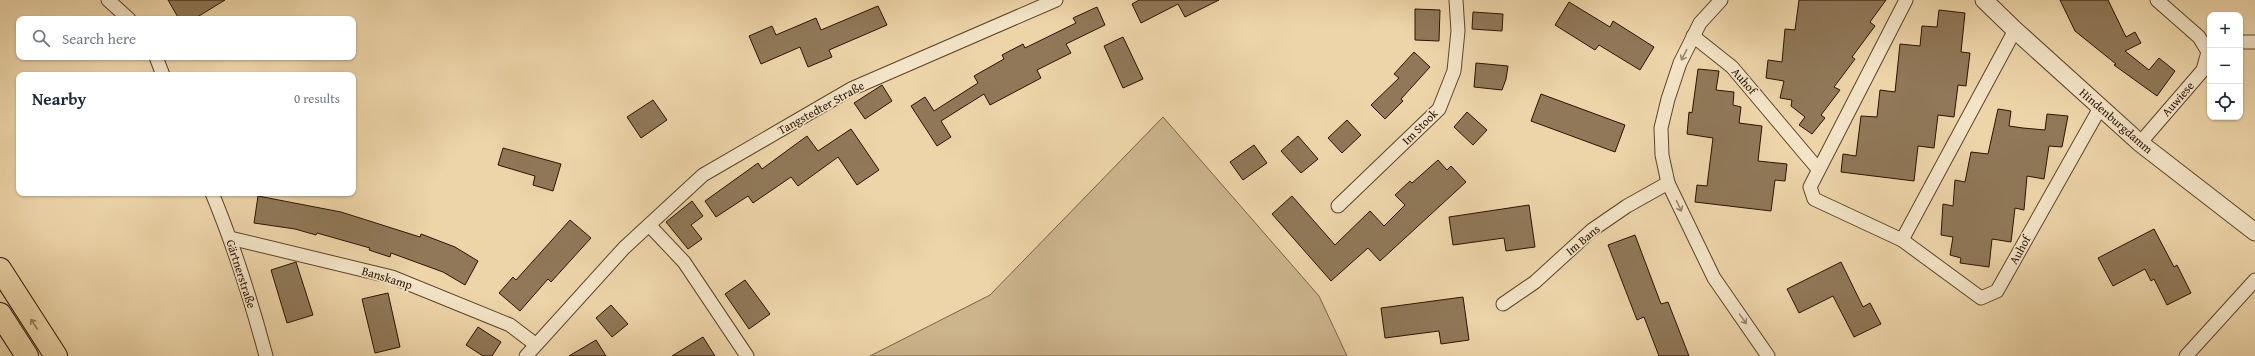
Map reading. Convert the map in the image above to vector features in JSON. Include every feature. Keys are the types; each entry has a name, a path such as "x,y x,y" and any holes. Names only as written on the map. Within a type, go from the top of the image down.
{"highway":[{"path":"0,269 56,356"},
{"path":"0,314 27,356"}],"street":[{"path":"108,0 125,16"},
{"name":"Tangstedter Straße","path":"526,356 535,344 624,248 703,176 851,89 1056,0"},
{"name":"Im Stook","path":"1338,206 1439,109 1454,71 1458,31 1456,0"},
{"path":"1721,0 1700,23 1680,63 1668,99 1661,128 1662,155 1668,183 1714,278 1768,356"},
{"name":"Auhof","path":"1906,0 1810,187 1814,199 1902,240 1981,298 1997,291 2100,108"},
{"name":"Hindenburgdamm","path":"1984,0 2100,108 2140,143 2255,232"},
{"name":"Auwiese","path":"2157,0 2199,37 2207,48"},
{"path":"1902,240 2015,30"},
{"name":"Auhof","path":"1693,36 1732,67 1818,169"},
{"path":"2243,42 2255,42"},
{"name":"Auwiese","path":"2140,143 2203,70 2207,57"},
{"path":"157,60 163,72"},
{"name":"Im Bans","path":"1503,304 1535,282 1592,230 1627,206 1668,183"},
{"name":"Gärtnerstraße","path":"213,196 230,238 249,295 266,356"},
{"path":"649,225 684,262 747,356"},
{"name":"Banskamp","path":"230,238 392,277 510,325 535,344"},
{"path":"2186,356 2255,280"}],"shaded area":[{"path":"1163,117 1319,296 1347,356 870,356 990,295"}],"building":[{"path":"168,0 225,0 199,16 177,16"},
{"path":"1139,0 1219,0 1185,17 1178,4 1141,23 1132,4"},
{"path":"1799,0 1886,0 1870,22 1875,26 1852,57 1855,59 1834,87 1840,90 1821,115 1825,118 1812,134 1799,125 1805,117 1791,106 1792,100 1780,98 1784,81 1766,78 1768,60 1782,62 1785,29 1795,30"},
{"path":"2060,0 2108,0 2126,37 2135,32 2141,43 2125,51 2149,70 2159,58 2175,71 2157,96 2114,65 2116,64 2075,31"},
{"path":"1569,2 1610,27 1613,21 1654,47 1640,70 1599,45 1595,50 1555,25"},
{"path":"878,6 887,25 829,50 832,57 808,67 800,47 761,64 749,36 772,26 776,35 816,18 821,30"},
{"path":"1097,7 1105,25 1066,44 1071,53 1037,70 1041,78 990,105 984,94 941,121 951,137 937,146 911,106 925,97 934,111 978,83 974,76 1004,59 1002,55 1023,44 1025,48 1076,23 1073,18"},
{"path":"1415,9 1440,10 1439,41 1415,40"},
{"path":"1939,10 1965,13 1961,52 1970,53 1966,86 1958,85 1954,117 1938,115 1934,148 1918,146 1914,181 1841,172 1843,154 1856,156 1861,116 1877,117 1880,90 1895,92 1900,44 1920,46 1922,26 1937,27"},
{"path":"1473,12 1503,14 1502,31 1472,29"},
{"path":"1123,37 1143,79 1123,88 1104,46"},
{"path":"1414,52 1430,67 1401,99 1403,101 1385,119 1371,105 1399,78 1394,74"},
{"path":"1476,63 1508,66 1506,79 1502,90 1474,87"},
{"path":"1698,69 1719,71 1716,90 1734,92 1733,105 1741,107 1739,123 1762,126 1758,161 1787,164 1785,181 1775,180 1771,211 1695,202 1697,185 1707,186 1713,138 1687,134 1689,112 1692,113"},
{"path":"882,85 892,101 865,119 854,103"},
{"path":"1541,94 1625,125 1615,152 1531,121"},
{"path":"653,100 667,120 641,138 627,117"},
{"path":"1998,109 2011,111 2009,126 2023,128 2045,130 2047,114 2068,116 2062,147 2049,146 2044,179 2027,176 2024,210 2015,208 2011,242 1992,239 1989,267 1960,263 1961,258 1950,255 1953,237 1941,235 1943,204 1953,206 1955,180 1965,182 1971,152 1988,154"},
{"path":"1467,112 1487,130 1473,145 1454,127"},
{"path":"1347,120 1361,135 1342,153 1328,138"},
{"path":"851,129 879,170 857,185 838,157 798,186 791,177 753,203 748,196 716,217 705,201 758,163 762,169 807,136 818,151"},
{"path":"1298,136 1318,159 1301,173 1281,151"},
{"path":"1254,145 1267,163 1243,180 1230,162"},
{"path":"503,148 561,164 553,191 533,185 535,176 498,165"},
{"path":"1438,160 1447,170 1451,166 1466,182 1380,261 1368,248 1331,281 1272,214 1292,196 1335,245 1370,211 1384,226 1405,205 1395,195 1410,181 1412,183"},
{"path":"258,196 341,212 420,237 421,234 455,247 478,261 465,285 443,272 391,253 390,257 369,250 370,248 317,233 316,235 295,229 254,223"},
{"path":"692,201 703,216 691,225 702,239 688,249 666,222"},
{"path":"1529,205 1535,247 1506,251 1504,238 1453,245 1449,217"},
{"path":"570,220 591,238 551,282 548,279 520,311 499,293 513,277 516,280"},
{"path":"2154,229 2174,267 2177,265 2191,293 2167,305 2154,279 2151,281 2145,269 2113,286 2098,258"},
{"path":"1635,235 1661,304 1668,302 1689,356 1659,356 1644,317 1637,320 1608,245"},
{"path":"296,262 313,315 287,323 271,270"},
{"path":"1841,262 1863,307 1870,303 1881,324 1854,337 1833,296 1799,313 1787,289"},
{"path":"745,280 770,314 749,329 725,294"},
{"path":"388,293 400,347 375,353 362,299"},
{"path":"1463,297 1469,340 1441,344 1439,331 1385,338 1381,308"},
{"path":"611,305 628,324 612,337 596,318"},
{"path":"478,327 501,342 492,356 483,356 466,345"},
{"path":"703,337 715,356 672,356"},
{"path":"596,340 606,356 569,356"}]}
